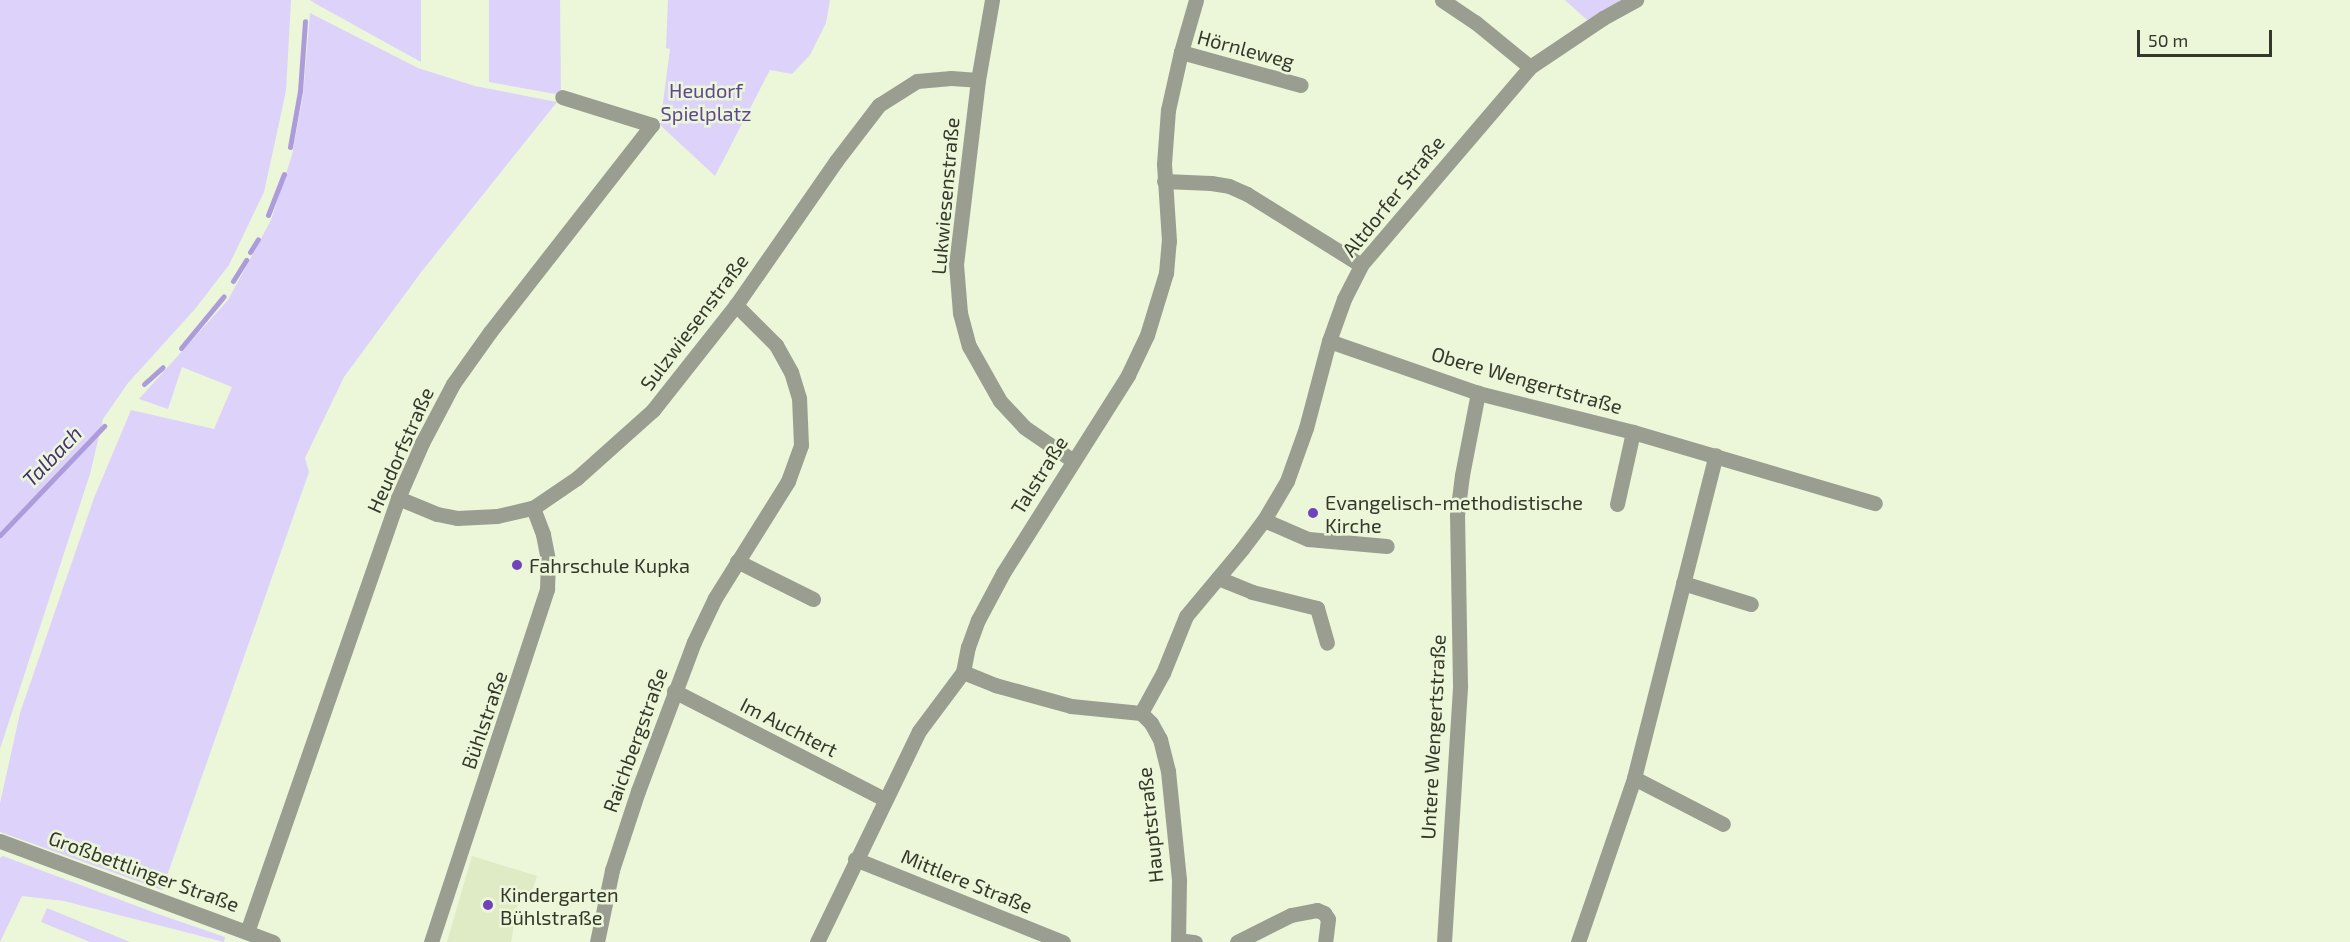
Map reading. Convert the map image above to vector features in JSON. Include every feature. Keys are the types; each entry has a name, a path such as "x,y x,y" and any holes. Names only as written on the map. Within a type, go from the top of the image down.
{"street":[{"name":"Lukwiesenstraße","path":"992,0 978,80 956,264 960,313 969,346 1000,401 1024,427 1072,460"},
{"name":"Talstraße","path":"817,942 884,799 919,731 963,672 968,647 978,621 1003,573 1072,460 1128,375 1158,307 1166,273 1169,241 1164,181 1168,110 1196,0"},
{"path":"1442,0 1475,22 1530,67"},
{"name":"Altdorfer Straße","path":"1141,713 1163,673 1186,616 1264,520 1287,481 1306,428 1329,341 1344,299 1361,265 1530,67 1603,18 1636,0"},
{"name":"Hörnleweg","path":"1181,52 1300,85"},
{"name":"Sulzwiesenstraße","path":"398,498 437,514 457,519 497,516 533,508 599,460 653,410 736,304 836,160 879,105 917,81 951,78 978,80"},
{"name":"Heudorfstraße","path":"247,932 398,498 422,443 453,384 490,332 652,125 562,97"},
{"path":"1164,181 1210,183 1228,186 1247,194 1361,265"},
{"name":"Raichbergstraße","path":"597,942 612,870 674,691 715,598 788,481 801,445 802,422 799,398 791,372 776,345 736,304"},
{"name":"Obere Wengertstraße","path":"1329,341 1478,393 1633,432 1875,503"},
{"name":"Untere Wengertstraße","path":"1444,942 1460,685 1457,515 1462,475 1478,393"},
{"path":"1617,504 1633,432"},
{"path":"1578,942 1634,778 1716,455"},
{"name":"Bühlstraße","path":"431,942 547,590 548,560 543,534 533,508"},
{"path":"1264,520 1308,539 1387,546"},
{"path":"737,561 813,599"},
{"path":"1218,578 1252,592 1317,609 1327,643"},
{"path":"1683,582 1751,604"},
{"path":"963,672 995,685 1071,706 1141,713"},
{"name":"Im Auchtert","path":"674,691 884,799"},
{"name":"Hauptstraße","path":"1141,713 1160,739 1168,771 1179,880 1178,941"},
{"path":"1634,778 1723,824"},
{"name":"Großbettlinger Straße","path":"0,841 273,942"},
{"name":"Mittlere Straße","path":"855,859 1063,942"},
{"path":"1236,942 1291,915 1317,910 1324,913 1329,920 1325,942"},
{"path":"1178,941 1195,942"}],"shaded area":[{"name":"Kindergarten Bühlstraße","path":"472,856 537,876 532,892 520,890 511,942 447,942"}],"green space":[{"path":"0,0 291,0 286,91 264,192 229,265 195,309 128,383 103,419 90,474 0,749"},
{"path":"310,0 421,0 421,62 316,4"},
{"path":"489,0 560,0 561,95 489,82"},
{"name":"Heudorf Spielplatz","path":"668,0 830,0 826,23 810,55 792,74 770,70 715,176 660,125 670,49 666,48"},
{"path":"1565,0 1629,0 1587,20"},
{"path":"310,13 418,68 475,86 557,102 422,271 344,377 305,458 309,472 162,890 0,832 0,803 20,713 94,498 131,410 214,429 232,387 182,367 168,409 139,399 228,300 271,220 292,155 303,95"},
{"path":"3,856 225,937 224,942 64,901 22,896 0,942 0,858"},
{"path":"47,908 130,942 90,942 41,922"}],"waterway":[{"name":"Talbach","path":"290,147 300,91 305,21"},
{"name":"Talbach","path":"268,215 284,174"},
{"name":"Talbach","path":"250,252 258,239"},
{"name":"Talbach","path":"233,281 246,260"},
{"name":"Talbach","path":"181,348 224,296"},
{"name":"Talbach","path":"144,384 163,367"},
{"name":"Talbach","path":"0,535 104,426"}],"place":[{"name":"Evangelisch-methodistische Kirche","path":"1313,513"},
{"name":"Fahrschule Kupka","path":"517,565"},
{"name":"Kindergarten Bühlstraße","path":"488,905"}]}
